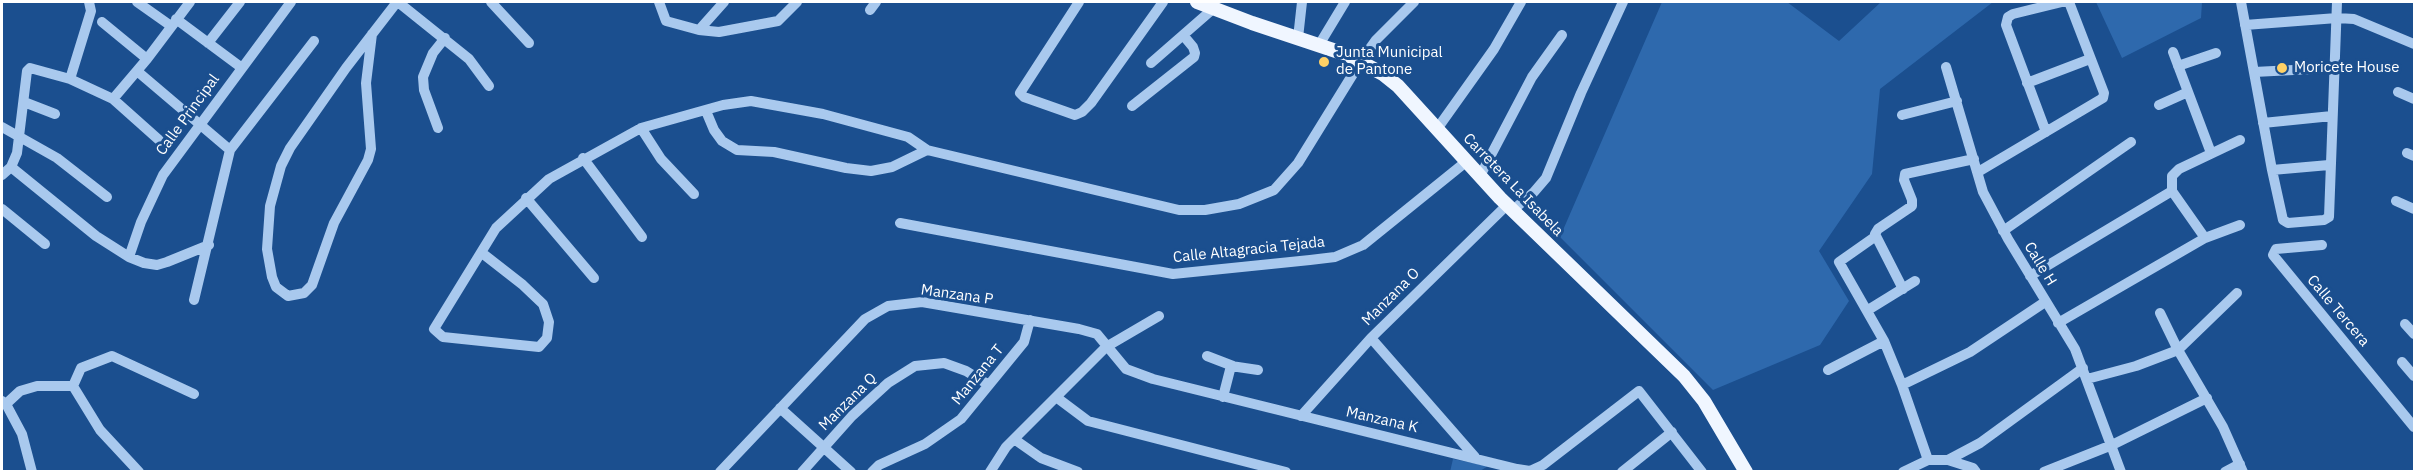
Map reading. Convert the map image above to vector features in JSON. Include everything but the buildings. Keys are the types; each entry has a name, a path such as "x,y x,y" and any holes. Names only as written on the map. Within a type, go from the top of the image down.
{"main road":[{"name":"Carretera La Isabela","path":"1197,2 1361,61 1398,86 1510,207 1684,375 1704,401 1741,470"}],"street":[{"path":"70,79 91,11 89,2"},
{"path":"137,2 208,43 242,68"},
{"path":"113,99 190,2"},
{"path":"208,43 240,2"},
{"name":"Calle Principal","path":"129,256 141,222 163,175 291,2"},
{"path":"372,34 366,83 371,148 368,160 334,224 318,275 304,293 288,297 276,287 267,249 274,185 290,148 372,34 397,2 469,59 489,86"},
{"path":"491,2 529,43"},
{"path":"659,2 666,21 699,30 719,32 778,21 797,2"},
{"path":"699,30 724,2"},
{"path":"1079,2 1020,93 1024,97 1075,115 1091,103 1163,2"},
{"path":"1298,38 1302,2"},
{"path":"1319,45 1345,2"},
{"path":"482,253 543,304 549,322 548,338 539,347 443,337 434,329 496,228 549,178 641,128 723,105 751,101 823,114 908,137 927,150 1179,210 1205,210 1239,204 1274,190 1298,164 1376,40 1414,2"},
{"path":"1437,129 1494,49 1521,2"},
{"name":"Manzana O","path":"1301,416 1371,338 1510,207 1534,192 1546,178 1581,93 1623,2"},
{"path":"1978,172 2046,132 2103,98 2104,93 2069,2 2008,17 2006,25 2046,132"},
{"path":"2241,2 2272,170 2284,222 2328,218 2337,2"},
{"path":"1151,63 1214,8"},
{"path":"2245,25 2337,18 2354,20 2415,44"},
{"path":"102,22 147,59"},
{"path":"1132,105 1194,57 1193,47 1183,35"},
{"path":"1480,176 1532,77 1562,35"},
{"path":"438,128 424,90 423,77 433,53 445,38"},
{"path":"194,300 230,150 314,41"},
{"path":"2173,52 2211,153"},
{"path":"2178,66 2216,53"},
{"path":"2027,83 2090,59"},
{"name":"Calle H","path":"1946,67 1983,192 2003,231 2075,349 2121,471"},
{"path":"2254,72 2333,68"},
{"path":"2,175 11,167 17,153 28,69 50,72 70,79 113,99 159,140"},
{"path":"137,71 230,150"},
{"path":"2159,105 2188,92"},
{"path":"2398,92 2415,99"},
{"path":"1902,115 1957,101"},
{"path":"24,102 55,114"},
{"path":"706,111 714,130 722,141 737,150 774,152 846,168 872,171 892,167 927,150"},
{"path":"2263,123 2332,116"},
{"path":"2,127 57,158 107,197"},
{"path":"641,128 661,159 694,194"},
{"path":"2205,238 2172,191 2172,176 2179,169 2240,140"},
{"path":"2003,231 2131,142"},
{"path":"583,158 642,237"},
{"path":"1903,289 1875,234 1878,229 1912,206 1904,180 1905,174 1974,159"},
{"name":"Calle Altagracia Tejada","path":"900,223 1173,274 1301,261 1335,257 1363,245 1467,161"},
{"path":"2272,170 2329,165"},
{"path":"11,167 96,236 144,263 157,265 209,244"},
{"path":"2030,276 2172,191"},
{"path":"526,198 594,278"},
{"path":"2396,201 2415,209"},
{"path":"2,209 45,244"},
{"path":"2058,323 2205,238 2240,225"},
{"path":"1876,236 1840,260 1840,266 1868,310 1884,341 1928,460"},
{"name":"Calle Tercera","path":"2322,245 2276,249 2273,255 2415,427"},
{"path":"1868,310 1915,281"},
{"path":"1948,460 1980,443 2085,373 2136,366 2178,350 2237,293"},
{"name":"Manzana P","path":"720,471 852,331 865,319 888,306 922,302 1030,320 1097,334 1106,347"},
{"path":"1902,385 1970,352 2045,302"},
{"path":"2160,314 2178,350 2207,398 2242,468 2225,471"},
{"path":"990,471 1006,447 1106,347 1159,316"},
{"name":"Manzana T","path":"873,471 879,465 925,444 961,419 1024,342 1030,320"},
{"path":"2405,324 2415,334"},
{"path":"1371,338 1475,457"},
{"path":"1828,370 1884,341"},
{"name":"Manzana K","path":"1106,347 1126,369 1153,379 1530,471 1543,465 1639,391 1672,432"},
{"path":"73,387 81,368 112,356 194,394"},
{"path":"1207,356 1233,366 1258,370"},
{"path":"2402,362 2415,376"},
{"name":"Manzana Q","path":"802,471 852,416 888,383 915,366 944,363 966,371 989,385"},
{"path":"1223,397 1227,377 1233,366"},
{"path":"32,471 22,434 4,402 21,391 37,386 73,387"},
{"path":"73,387 100,430 139,471"},
{"path":"1056,397 1088,421 1286,471"},
{"path":"2044,471 2112,445 2207,398"},
{"path":"780,408 851,471"},
{"path":"1622,471 1672,432 1702,471"},
{"path":"1014,439 1041,458 1078,471"},
{"path":"1903,471 1928,460 1948,460 1976,471"}],"shaded area":[{"path":"1662,2 1787,2 1839,41 1881,2 1993,2 1880,89 1872,174 1819,251 1849,301 1820,345 1713,390 1560,237"},
{"path":"2096,2 2202,2 2201,18 2122,58"},
{"path":"1453,459 1488,466 1480,471 1450,472"}],"place":[{"name":"Junta Municipal de Pantone","path":"1324,62"},
{"name":"Moricete House","path":"2282,68"}]}
